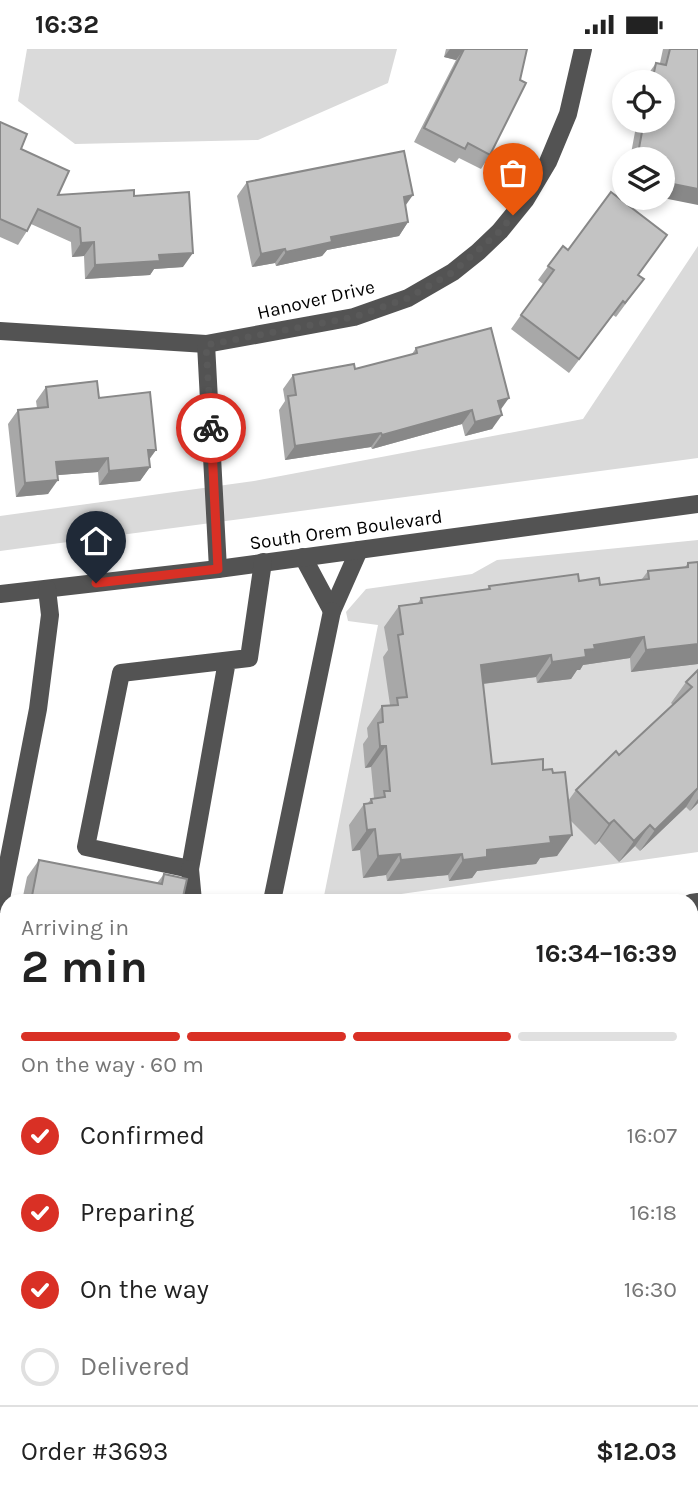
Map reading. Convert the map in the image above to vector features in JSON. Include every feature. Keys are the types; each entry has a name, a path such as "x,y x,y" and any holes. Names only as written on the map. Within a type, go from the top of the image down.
{"street":[{"name":"Hanover Drive","path":"0,331 206,345 354,317 408,298 453,272 500,231 526,199 548,162 568,114 583,49"},
{"path":"206,345 218,569"},
{"name":"South Orem Boulevard","path":"0,594 218,569 698,504"},
{"path":"273,894 332,611 359,550"},
{"path":"303,557 332,611"},
{"path":"190,869 86,847 121,673 250,658 264,562"},
{"path":"2,894 38,709 50,615 47,589"},
{"path":"192,894 190,869 227,661"}],"shaded area":[{"path":"27,49 397,49 388,83 258,140 75,144 18,101"},
{"path":"698,246 698,458 0,551 0,516 254,481 583,419"},
{"path":"698,540 698,852 401,894 324,894 378,625 348,621 346,612 366,589 472,574 497,560"}],"building":[{"path":"464,49 527,49 520,80 526,83 490,155 468,143 465,149 424,128"},
{"path":"670,49 698,49 698,189 675,184 675,147 639,147 642,133 675,133 675,70 655,70 656,63 666,65"},
{"path":"0,122 27,134 21,149 69,171 58,195 134,190 134,196 189,192 193,253 159,255 160,261 95,265 94,242 81,243 80,228 38,209 27,231 0,219"},
{"path":"404,151 413,195 404,197 408,222 331,237 332,242 286,252 285,249 261,254 247,182"},
{"path":"611,192 612,210 634,210 667,235 638,275 644,279 625,303 623,301 579,359 521,315 554,270 548,266 563,246 568,250"},
{"path":"491,328 509,398 498,401 502,415 475,422 472,410 382,435 381,433 295,446 288,396 296,395 293,375 354,364 355,369 417,353 416,348"},
{"path":"97,381 99,398 150,392 156,450 148,450 150,467 109,471 108,458 56,462 58,480 25,483 18,410 48,407 46,387"},
{"path":"698,562 698,644 646,650 644,637 594,645 595,649 585,650 586,657 552,662 551,655 481,665 492,764 543,759 543,770 565,772 572,835 550,837 551,843 487,850 487,857 463,860 462,854 401,860 400,854 378,856 375,829 367,830 364,804 372,803 371,799 385,797 384,791 390,791 386,746 380,746 378,723 383,722 382,706 398,705 397,698 407,697 398,635 403,634 399,606 422,603 421,598 578,574 579,581 599,578 600,585 649,579 648,571 688,567 688,563"},
{"path":"698,670 698,788 655,830 650,825 634,841 614,820 609,824 576,790 616,751 619,755 692,687 686,682"},
{"path":"39,860 162,884 164,874 187,879 184,894 32,894"}],"way so far":[{"path":"211,428 206,345 354,317 408,298 453,272 478,253 513,215"}],"route":[{"path":"96,583 218,569 211,428"}]}
